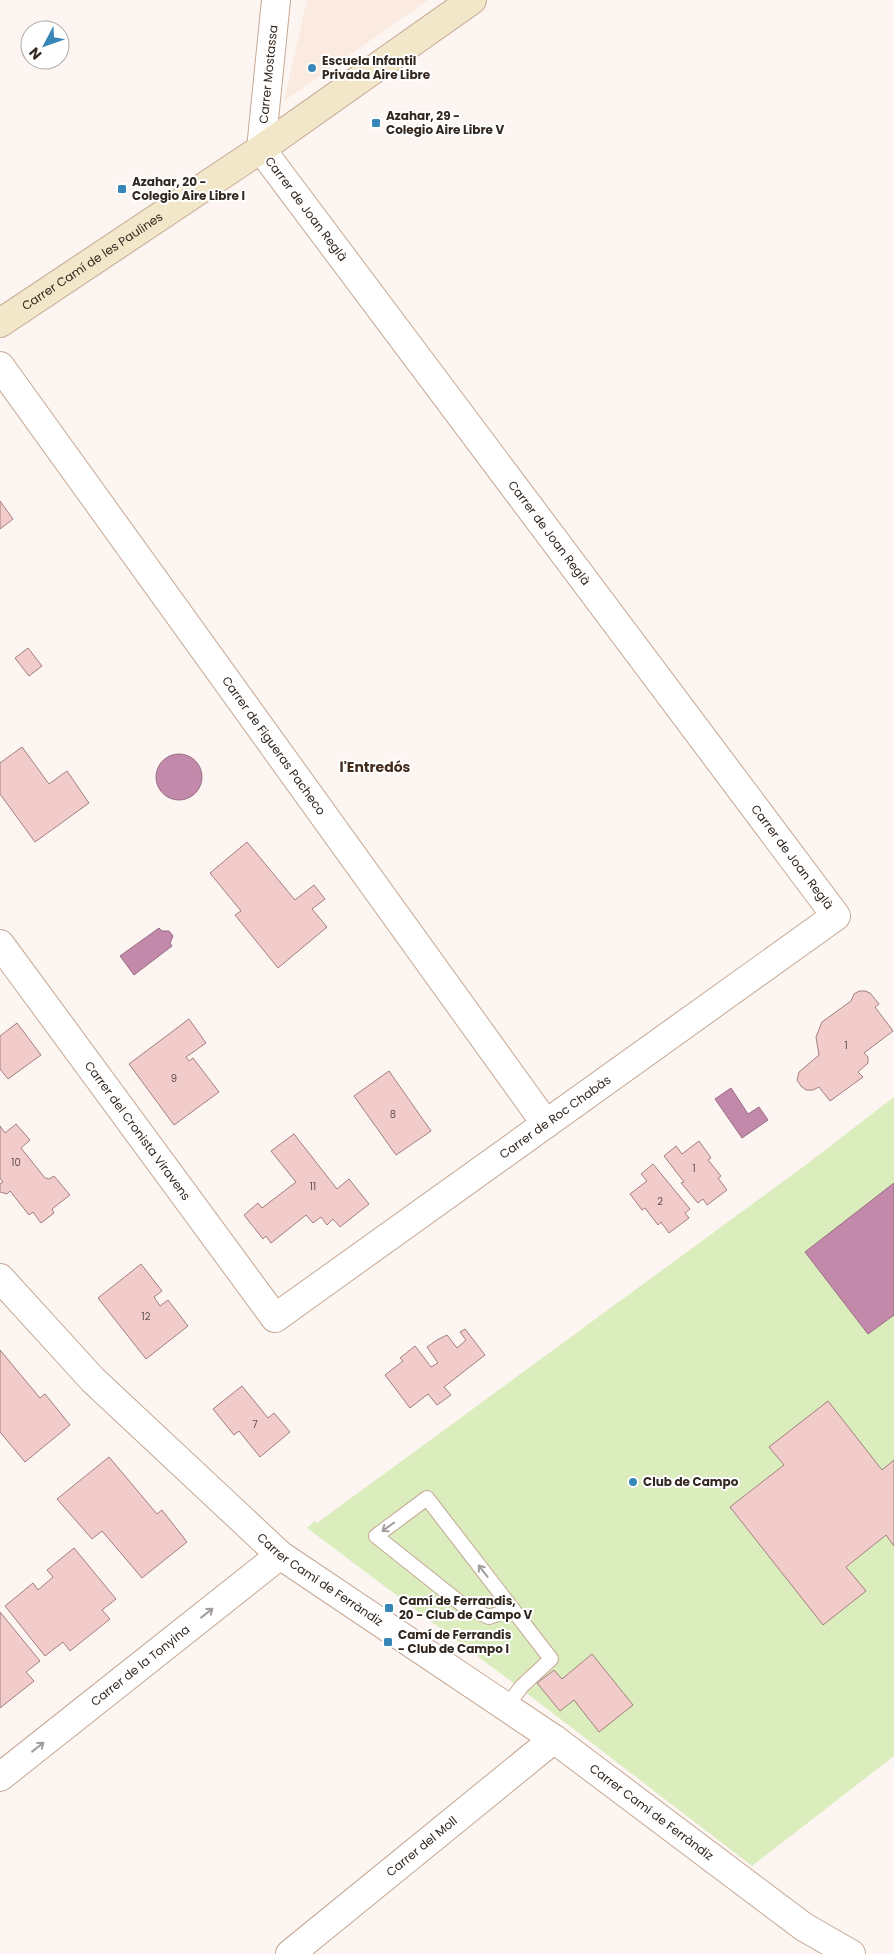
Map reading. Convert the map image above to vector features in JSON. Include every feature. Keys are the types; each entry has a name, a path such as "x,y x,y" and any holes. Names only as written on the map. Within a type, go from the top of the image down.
{"main road":[{"name":"Carrer Camí de les Paulines","path":"0,324 261,150 472,0"}],"street":[{"name":"Carrer Mostassa","path":"261,150 276,0"},
{"name":"Carrer de Joan Reglà","path":"261,150 836,916"},
{"name":"Carrer de Figueras Pacheco","path":"0,366 546,1124"},
{"name":"Carrer de Roc Chabàs","path":"274,1318 836,916"},
{"name":"Carrer del Cronista Viravens","path":"0,944 274,1318"},
{"name":"Carrer Camí de Ferràndiz","path":"0,1278 93,1380 280,1555 554,1739 804,1927 851,1954"},
{"name":"Carrer de la Tonyina","path":"0,1777 280,1555"},
{"name":"Carrer del Moll","path":"290,1954 554,1739"}],"lane":[{"path":"506,1707 522,1686 551,1659 513,1609 427,1498 376,1536 464,1606 489,1617 513,1609"}],"shaded area":[{"name":"Escuela Infantil Privada Aire Libre","path":"307,0 428,0 284,101"},
{"path":"174,754 184,754 196,760 201,768 201,786 196,794 188,799 174,800 166,797 159,790 156,782 156,772 159,764 166,757"},
{"path":"159,928 162,931 169,931 173,936 170,943 172,946 134,975 120,956"},
{"path":"731,1088 748,1114 759,1107 768,1120 742,1138 715,1099"},
{"path":"894,1183 894,1315 868,1334 805,1252"}],"green space":[{"name":"Club de Campo","path":"894,1097 894,1756 752,1866 307,1528 315,1521 317,1523 803,1167"}],"building":[{"path":"0,501 13,519 0,529"},
{"path":"28,648 42,666 29,676 15,658"},
{"path":"22,747 49,784 67,771 89,803 35,842 0,794 0,763"},
{"path":"247,842 295,900 314,885 325,899 312,909 327,927 278,968 235,915 241,911 210,873"},
{"path":"859,991 870,993 879,1004 875,1007 893,1031 864,1053 868,1057 868,1063 858,1072 863,1077 830,1101 819,1087 813,1090 806,1090 801,1086 797,1080 799,1072 819,1055 816,1037 822,1022 851,1001 854,994"},
{"path":"189,1019 206,1043 186,1057 189,1061 193,1058 219,1092 174,1125 129,1064"},
{"path":"17,1023 41,1055 8,1079 0,1069 0,1036"},
{"path":"389,1071 431,1131 396,1155 354,1096"},
{"path":"16,1124 30,1140 21,1148 45,1178 49,1179 54,1176 70,1195 52,1209 54,1213 41,1223 33,1212 29,1215 10,1191 7,1194 0,1192 0,1184 3,1182 0,1178 0,1126 5,1133"},
{"path":"294,1134 337,1189 349,1179 369,1204 340,1227 333,1219 327,1225 321,1217 313,1223 306,1215 271,1243 266,1236 263,1239 244,1215 258,1203 262,1208 296,1182 271,1151"},
{"path":"699,1141 711,1158 708,1160 721,1176 718,1178 727,1190 707,1205 703,1199 698,1203 681,1183 684,1182 664,1156 676,1146 682,1154"},
{"path":"653,1164 690,1209 685,1213 689,1218 669,1233 661,1222 658,1225 645,1208 642,1210 630,1194 647,1181 641,1174"},
{"path":"141,1264 162,1291 154,1297 160,1306 168,1300 188,1326 146,1359 98,1298"},
{"path":"465,1329 485,1355 444,1387 451,1395 437,1405 428,1394 410,1408 385,1375 403,1361 400,1358 415,1346 431,1367 438,1363 427,1347 447,1335 457,1348 466,1340 460,1332"},
{"path":"0,1350 40,1398 45,1394 70,1425 25,1462 0,1432"},
{"path":"242,1386 268,1418 274,1413 290,1432 260,1457 239,1431 234,1435 213,1409"},
{"path":"828,1401 882,1470 894,1460 894,1546 886,1535 846,1567 866,1591 823,1625 730,1507 784,1465 769,1447"},
{"path":"109,1457 157,1514 162,1510 187,1542 142,1578 102,1531 92,1539 57,1499"},
{"path":"74,1548 116,1599 102,1610 110,1619 70,1651 63,1642 45,1656 5,1606 33,1583 38,1590 53,1577 47,1570"},
{"path":"0,1612 40,1661 26,1672 34,1681 0,1708"},
{"path":"592,1654 633,1705 599,1732 574,1700 560,1711 537,1683 554,1670 562,1679"}],"place":[{"name":"Escuela Infantil Privada Aire Libre","path":"312,68"},
{"name":"Azahar, 29 - Colegio Aire Libre V","path":"376,123"},
{"name":"Azahar, 20 - Colegio Aire Libre I","path":"122,189"},
{"name":"Club de Campo","path":"633,1482"},
{"name":"Camí de Ferrandis, 20 - Club de Campo V","path":"389,1608"},
{"name":"Camí de Ferrandis - Club de Campo I","path":"388,1642"}],"district":[{"name":"l'Entredós","path":"375,767"}]}
